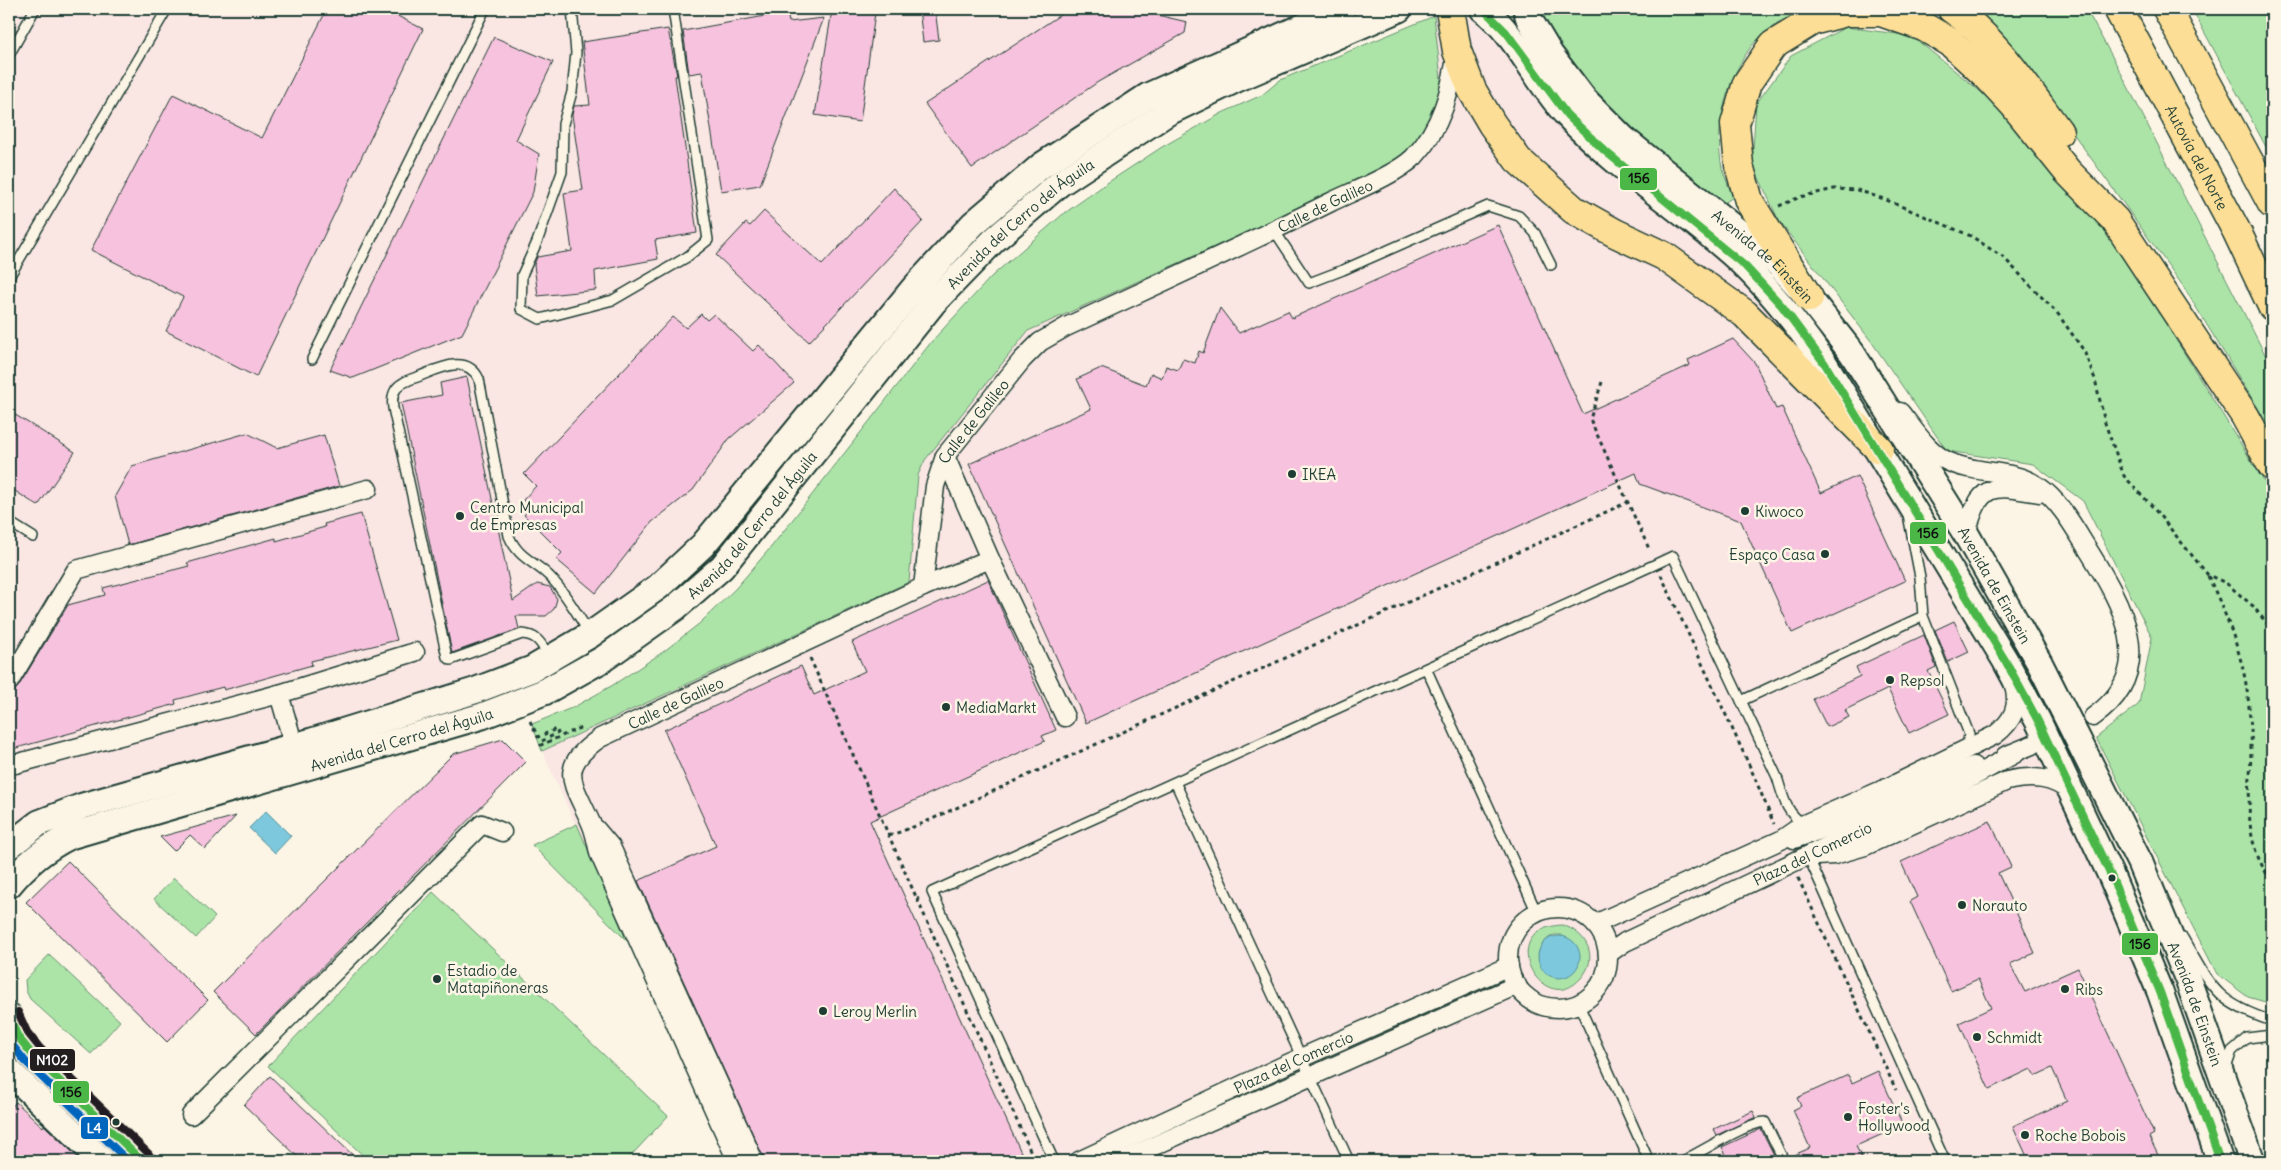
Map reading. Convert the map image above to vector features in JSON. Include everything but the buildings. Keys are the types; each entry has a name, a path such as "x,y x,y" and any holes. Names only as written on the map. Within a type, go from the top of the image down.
{"highway":[{"path":"1450,9 1457,51 1472,90 1492,124 1518,160 1574,210 1615,233 1664,256 1745,314 1879,450"},
{"path":"1952,9 1969,20 2002,57 2083,164 2115,220 2244,416 2272,466"},
{"name":"Autovía del Norte","path":"2118,9 2236,232 2272,306"},
{"path":"2168,9 2272,204"},
{"path":"1809,298 1749,201 1739,165 1735,124 1747,83 1773,45 1812,21 1846,12 1882,12 1924,27 1950,42 1987,76 2014,105 2067,171 2115,220"}],"main road":[{"name":"Avenida del Cerro del Águila","path":"9,846 39,823 83,806 294,746 474,691 532,669 590,634 658,587 703,546 914,288 973,224 1034,172 1148,96 1342,9"},
{"name":"Avenida del Cerro del Águila","path":"9,885 19,872 40,855 54,844 70,836 482,716 544,692 603,659 676,608 722,566 934,302 994,240 1059,184 1167,113 1237,79 1399,9"},
{"name":"Avenida de Einstein","path":"1483,9 1502,28 1566,115 1611,158 1733,255 1800,328 1825,364 2005,660 2072,793 2112,878 2160,992 2220,1161"},
{"name":"Avenida de Einstein","path":"1526,9 1529,19 1550,54 1584,99 1624,139 1778,264 1809,298 1852,354 1966,534 2040,664 2140,863 2188,980 2224,1076 2252,1161"},
{"path":"9,1016 18,1037 32,1054 142,1161"},
{"path":"9,1071 102,1161"}],"street":[{"name":"Calle de Galileo","path":"737,1161 599,853 593,826 572,781 572,771 577,759 600,738 923,588 935,486 945,456 1022,360 1040,342 1066,327 1274,230 1386,175 1413,158 1436,128 1449,96 1457,51"},
{"path":"1852,354 1933,451 1961,466 2025,479 2040,487 2057,504 2073,526 2125,617 2131,644 2129,672 2118,694 2107,707 2093,717"},
{"path":"945,456 990,559 1065,717"},
{"path":"1966,534 1972,510 1984,493 1998,487 2039,493 2057,504"},
{"path":"9,682 76,570 368,489"},
{"path":"923,588 990,559"},
{"path":"9,762 15,764 279,694 415,652"},
{"name":"Plaza del Comercio","path":"1595,924 1781,840 1804,824 1891,786 2002,730 2008,725 2014,713 2016,698 2005,660"},
{"path":"279,694 294,746"},
{"path":"1781,840 1801,838 1940,778 2016,753 2032,745"},
{"name":"Plaza del Comercio","path":"1608,954 1625,942 1986,770 2016,753"},
{"path":"1808,856 1834,855 1865,846 2007,781 2023,777 2050,780 2061,784 2072,793"},
{"path":"191,1116 482,824 502,832"},
{"name":"Calle de Galileo","path":"593,826 611,848 754,1161"},
{"path":"1552,908 1568,908 1583,914 1595,924 1604,938 1608,954 1607,969 1601,984 1591,995 1578,1003 1561,1008 1544,1006 1528,998 1516,985 1509,966 1509,950 1514,935 1524,922 1536,913 1552,908"},
{"name":"Plaza del Comercio","path":"1079,1161 1302,1058 1509,966"},
{"name":"Plaza del Comercio","path":"1120,1161 1516,985"}],"lane":[{"path":"9,55 35,9"},
{"path":"9,277 167,9"},
{"path":"312,360 485,9"},
{"path":"572,9 576,53 572,92 563,124 562,172 537,242 522,275 521,309 540,319 613,300 687,257 708,240 673,9"},
{"path":"1274,230 1309,283 1488,206 1519,216 1535,233 1551,265"},
{"path":"550,658 538,638 531,634 522,634 451,660 447,657 393,408 394,394 402,383 455,364 468,366 476,372 479,379 509,536 517,552 552,578 590,634"},
{"path":"1902,488 1920,577 1923,616 1969,734 1967,748"},
{"path":"9,522 33,537"},
{"path":"1054,1161 932,892 1656,564 1674,556 1777,777 1786,805 1794,818 1804,824"},
{"path":"1741,701 1923,616"},
{"path":"1426,668 1536,913"},
{"path":"1175,782 1349,1161"},
{"path":"1808,856 1944,1161"},
{"path":"2140,863 2209,984 2229,1003 2252,1015 2272,1021"},
{"path":"1578,1003 1649,1161"},
{"path":"2224,1076 2232,1051 2248,1038 2272,1035"},
{"path":"1685,1161 1732,1135 1759,1122 1764,1122 1784,1161"}],"path":[{"path":"1773,208 1800,197 1834,189 1858,190 1884,199 1971,236 2004,258 2058,314 2084,350 2095,379 2105,423 2124,476 2151,505 2208,575 2225,612 2243,665 2252,744 2248,819 2260,865 2272,881"},
{"path":"1602,382 1590,419 1751,769 1781,840"},
{"path":"889,836 921,824 1628,502"},
{"path":"2208,575 2226,583 2253,606 2272,630"},
{"path":"804,644 1035,1161"},
{"path":"1791,863 1898,1095"},
{"path":"917,899 932,892"}],"shaded area":[{"path":"9,9 1342,9 1148,96 973,224 703,545 532,669 83,806 9,846"},
{"path":"1433,9 1483,9 1769,293 2005,660 2220,1161 728,1161 542,751 817,627 909,582 918,475 925,460 1028,331 1060,315 1271,222 1442,88"}],"green space":[{"path":"1535,9 1806,9 1790,16 1766,31 1753,44 1740,64 1728,92 1721,122 1720,153 1722,168 1733,197 1723,204 1669,161 1619,115 1574,65"},
{"path":"1976,9 2086,9 2120,71 2272,368 2272,431 2183,286 2016,54"},
{"path":"2192,9 2272,9 2272,158"},
{"path":"1434,16 1442,88 1424,131 1407,154 1378,173 1028,331 925,460 918,475 909,582 542,751 532,724 574,707 613,685 663,652 700,623 736,588 772,546 932,341 992,276 1062,215 1162,147 1222,113 1262,95 1280,80"},
{"path":"1846,27 1912,36 1992,101 2117,245 2272,494 2272,1004 2248,997 2217,974 2096,738 2139,704 2152,637 2083,501 2033,464 1947,451 1871,341 1779,221 1752,163 1756,104 1791,56"},
{"path":"577,824 627,941 532,845"},
{"path":"174,878 215,917 196,938 154,899"},
{"name":"Estadio de Matapiñoneras","path":"433,892 668,1116 626,1161 369,1161 268,1066"},
{"path":"1562,925 1578,933 1588,946 1590,954 1587,970 1581,978 1566,988 1552,988 1540,981 1531,969 1527,955 1530,941 1541,930","holes":["1554,935 1561,935 1547,974 1540,964 1539,953 1541,947 1548,938"]},
{"path":"49,955 120,1021 91,1054 30,999 26,991 25,980"}],"water":[{"path":"266,811 291,836 275,853 249,828"},
{"path":"1563,936 1571,939 1577,945 1580,957 1577,969 1571,975 1555,978 1547,975 1541,969 1538,953 1541,945 1547,939"}],"transit line":[{"name":"156","path":"1483,9 1506,32 1567,115 1606,152 1745,266 1782,306 1825,364 2005,660 2038,721 2112,878 2160,992 2220,1161"},
{"name":"N102","path":"18,1012 27,1032 39,1047 149,1154"},
{"name":"156","path":"9,1016 18,1037 32,1054 142,1161"},
{"name":"L4","path":"9,1041 25,1061 128,1161"}],"place":[{"name":"IKEA","path":"1292,474"},
{"name":"Kiwoco","path":"1745,511"},
{"name":"Centro Municipal de Empresas","path":"460,516"},
{"name":"Espaço Casa","path":"1825,554"},
{"name":"Repsol","path":"1890,680"},
{"name":"MediaMarkt","path":"946,707"},
{"name":"Norauto","path":"1962,905"},
{"name":"Estadio de Matapiñoneras","path":"437,979"},
{"name":"Ribs","path":"2065,989"},
{"name":"Leroy Merlin","path":"823,1011"},
{"name":"Schmidt","path":"1977,1037"},
{"name":"Foster's Hollywood","path":"1848,1117"},
{"name":"Roche Bobois","path":"2025,1135"}]}
